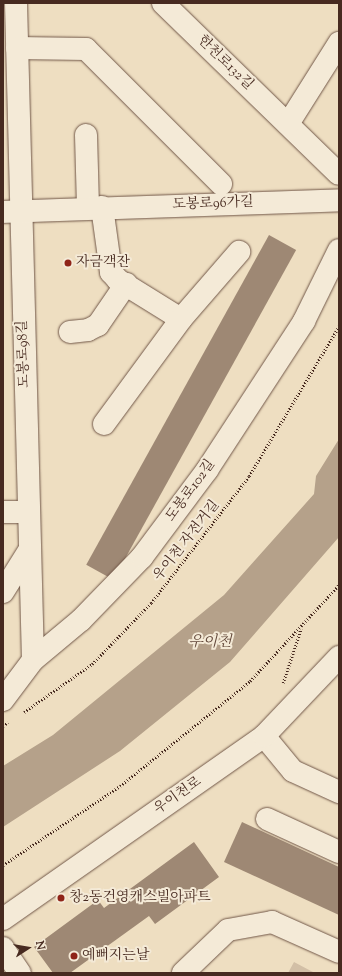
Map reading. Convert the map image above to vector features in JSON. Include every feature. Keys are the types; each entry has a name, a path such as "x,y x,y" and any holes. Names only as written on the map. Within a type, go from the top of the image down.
{"street":[{"name":"한천로132길","path":"163,3 339,174"},
{"name":"도봉로98길","path":"12,12 17,48 12,210 29,512 33,660"},
{"path":"288,124 339,43"},
{"path":"17,48 86,49 220,184"},
{"path":"86,135 95,207 111,272 126,284 181,319"},
{"name":"도봉로96가길","path":"12,210 339,200"},
{"name":"도봉로102길","path":"3,700 33,660 82,620 151,545 207,470 304,321 339,250"},
{"path":"104,424 181,319 239,252"},
{"path":"70,332 88,330 98,325 126,284"},
{"path":"3,512 29,512"},
{"path":"3,592 30,549"},
{"name":"우이천로","path":"3,919 264,736 339,657"},
{"path":"264,736 293,770 339,792"},
{"path":"267,819 339,852"},
{"path":"183,973 228,930 272,922 339,952"},
{"path":"3,948 20,973"}],"path":[{"name":"우이천 자전거길","path":"22,713 92,664 151,603 249,476 339,326"},
{"path":"3,864 120,786 250,681 339,585"},
{"path":"3,726 16,717"}],"shaded area":[{"path":"294,962 311,971 315,973 288,973"}],"water":[{"name":"우이천","path":"339,439 339,537 230,662 120,751 3,827 3,766 53,735 224,595 314,494 316,476"}],"building":[{"path":"269,235 296,250 113,580 86,565"},
{"path":"242,822 339,867 339,915 224,862"},
{"path":"194,842 219,877 155,924 149,916 70,973 53,973 34,947 98,900 104,908"}],"place":[{"name":"자금객잔","path":"68,263"},
{"name":"창2동건영캐스빌아파트","path":"61,898"},
{"name":"예뻐지는날","path":"74,956"}]}
